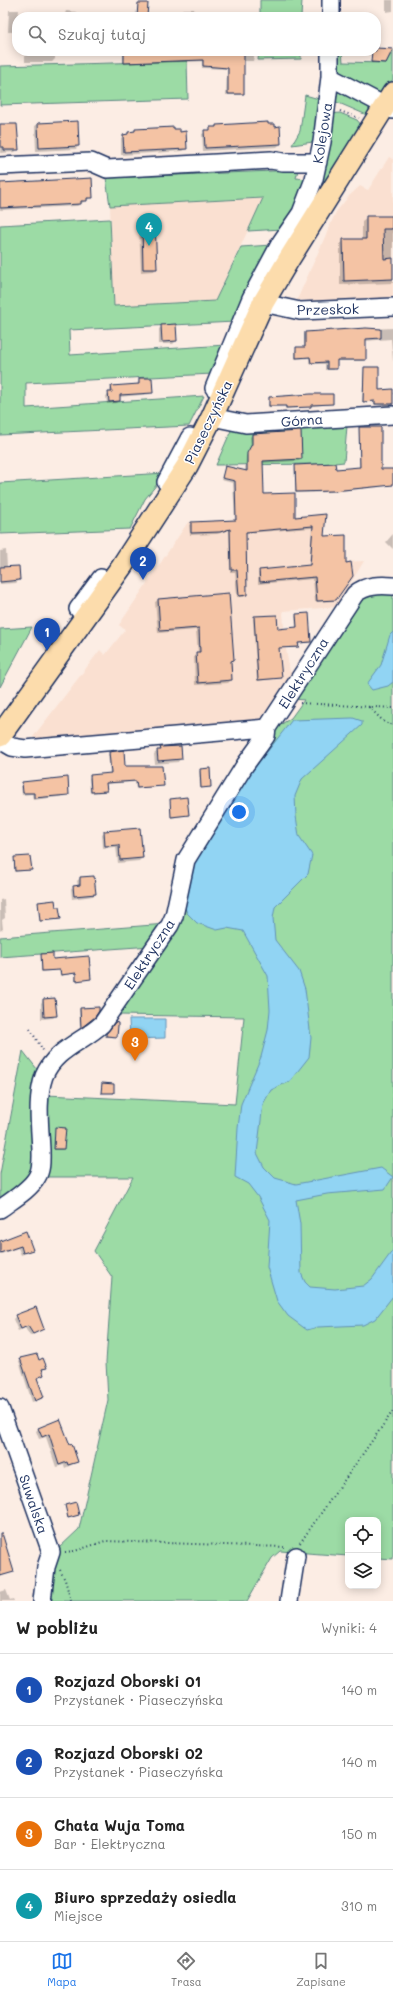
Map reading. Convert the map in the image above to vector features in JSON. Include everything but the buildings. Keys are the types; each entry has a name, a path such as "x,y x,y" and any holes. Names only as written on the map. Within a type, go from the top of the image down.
{"main road":[{"name":"Piaseczyńska","path":"0,736 122,566 166,499 186,466 212,417 264,303 289,259 390,103"}],"street":[{"path":"330,12 331,0"},
{"name":"Kolejowa","path":"78,609 135,533 168,478 211,396 257,285 281,242 301,213 314,179 318,162 330,77 330,56"},
{"path":"330,77 390,103"},
{"path":"0,166 91,162 107,169 271,160 283,162 318,162"},
{"name":"Przeskok","path":"264,303 300,311 393,306"},
{"name":"Górna","path":"212,417 246,424 393,415"},
{"name":"Elektryczna","path":"0,1209 32,1184 39,1172 40,1093 44,1076 55,1059 71,1044 93,1033 102,1024 170,925 174,916 186,860 245,764 266,736 267,728 286,702 355,594 360,589 376,585 393,586"},
{"path":"0,740 12,747 24,749 267,728"},
{"name":"Suwalska","path":"0,1408 51,1552 46,1567 42,1601"},
{"path":"289,1601 297,1552"}],"path":[{"path":"335,110 360,119"},
{"path":"286,702 393,708"},
{"path":"368,706 383,721 393,726"},
{"path":"30,1029 40,1048 55,1059"},
{"path":"71,1601 65,1580 51,1552 75,1551 105,1541 297,1552 393,1411"}],"shaded area":[{"path":"389,157 393,159 393,299 323,302 297,300 336,212 349,196 360,186 368,190"},
{"path":"263,198 215,301 114,306 110,206"},
{"path":"326,514 321,563 364,561 336,607 283,611 285,644 290,672 297,671 268,717 256,724 37,742 33,737 100,650 105,655 125,630 119,625 188,522"}],"green space":[{"path":"260,0 302,0 301,12 260,12"},
{"path":"393,50 393,79 386,90 380,94 372,93 338,71 336,56 342,56 343,62 386,63"},
{"path":"258,56 301,56 301,59 258,60"},
{"path":"187,61 188,99 0,105 0,66"},
{"path":"339,91 369,107 369,116 332,100 335,94"},
{"path":"305,95 319,99 313,142 292,145 300,131"},
{"path":"340,113 357,120 362,126 300,221 330,114"},
{"path":"298,170 296,178 308,179 307,184 282,229 248,231 263,198 110,206 106,178"},
{"path":"110,219 114,306 215,301 241,247 272,245 235,322 69,330 70,355 226,345 213,374 26,383 26,408 204,396 189,426 0,435 0,225"},
{"path":"233,426 347,426 344,462 325,464 216,465"},
{"path":"166,473 145,499 130,529 0,534 0,483"},
{"path":"393,593 393,1559 381,1558 381,1517 345,1517 345,1556 280,1551 272,1558 247,1601 50,1601 49,1568 59,1548 79,1529 108,1400 106,1362 112,1277 94,1251 133,1177 46,1177 46,1095 235,1104 244,1017 118,1015 173,923 184,875 277,727 291,718 304,700 294,699 363,595"},
{"path":"32,627 0,687 0,629"},
{"path":"166,924 151,946 0,957 0,937"},
{"path":"23,1051 37,1069 41,1080 36,1170 0,1206 0,1174"}],"water":[{"path":"393,632 393,682 388,686 372,690 367,684 381,665 390,635"},
{"path":"353,718 362,721 362,725 302,779 295,796 299,836 312,855 308,874 275,907 273,918 275,940 299,971 305,989 311,1038 309,1057 290,1081 271,1090 263,1104 257,1153 264,1167 275,1178 296,1184 381,1168 393,1177 385,1189 327,1194 296,1200 300,1224 301,1273 305,1282 310,1287 335,1289 363,1286 372,1279 393,1250 393,1296 375,1319 363,1325 318,1327 307,1330 288,1316 277,1301 267,1267 270,1220 258,1197 248,1184 235,1177 241,1104 261,1057 268,1030 270,1010 268,976 243,931 227,928 217,930 197,923 187,913 182,900 191,866 242,784 292,720"},
{"path":"129,1019 165,1019 165,1038 130,1039"}],"place":[{"name":"Biuro sprzedaży osiedla","path":"149,246"},
{"name":"Rozjazd Oborski 02","path":"143,580"},
{"name":"Rozjazd Oborski 01","path":"47,651"},
{"name":"Chata Wuja Toma","path":"135,1061"}]}
